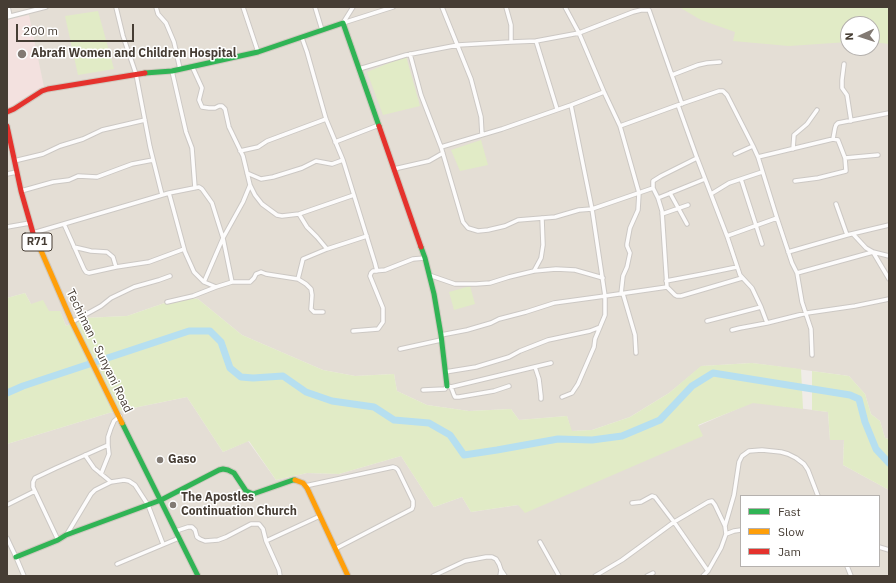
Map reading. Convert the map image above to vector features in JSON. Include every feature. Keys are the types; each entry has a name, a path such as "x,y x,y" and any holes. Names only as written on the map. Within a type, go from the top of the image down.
{"street":[{"path":"8,7 9,16 46,7"},
{"path":"26,7 27,12"},
{"path":"116,7 123,36 136,74 153,160 162,195"},
{"path":"156,7 158,14 166,22 174,42 180,69"},
{"path":"242,7 258,52"},
{"path":"315,7 322,30"},
{"path":"343,23 353,7"},
{"path":"7,112 42,91 136,74 180,69 258,52 393,7"},
{"path":"442,7 471,80 481,117 482,134"},
{"path":"506,7 510,25 511,42"},
{"path":"565,7 620,126 640,193 638,210 630,228 627,244 630,253 623,276 622,294 635,335 636,353"},
{"path":"359,69 410,54 458,46 536,41 578,33 633,12 649,10 672,75 697,158 727,236 740,275 752,288 767,323"},
{"path":"343,23 425,258 434,294 445,372 449,387 455,397 458,397 494,391 509,386"},
{"path":"302,38 326,119 343,160 377,271"},
{"path":"536,41 557,109"},
{"path":"410,54 421,95 443,153 463,222 468,228 478,231 488,230 505,226 518,220 555,217 579,210 592,209 653,188"},
{"path":"672,75 698,65 720,62"},
{"path":"844,64 842,88 847,95 851,121"},
{"path":"192,66 202,88 199,100 202,107 214,108 222,106 225,109 229,127 243,156 250,185 262,204 277,215 282,216 299,214 354,194"},
{"path":"172,70 186,132 192,148 195,188"},
{"path":"620,126 718,91 727,95 758,157 788,252 797,273 802,302 812,328 812,355"},
{"path":"441,147 502,129 604,92"},
{"path":"562,397 572,393 578,384 594,348 595,339 605,315 603,278 592,209 571,105"},
{"path":"793,149 794,135 807,124 817,110"},
{"path":"833,139 834,128 838,124 889,113"},
{"path":"240,151 258,147 267,141 326,119"},
{"path":"14,161 43,154 102,130 145,120"},
{"path":"335,142 378,125"},
{"name":"Techiman - Sunyani Road","path":"7,126 21,191 33,234 72,322 120,416 198,576"},
{"path":"758,157 833,139 838,140 845,158 847,169 845,172 795,181"},
{"path":"736,154 753,146"},
{"path":"394,169 429,161 443,153"},
{"path":"845,158 878,155"},
{"path":"697,158 653,181 653,188 658,198 662,214 667,287 675,295 681,296 742,278"},
{"path":"21,191 53,182 69,180 78,176 97,177 132,164 153,160"},
{"path":"247,173 261,179 302,168 316,161 332,164 343,160"},
{"path":"7,174 17,172"},
{"path":"711,194 729,183 762,172"},
{"path":"658,198 705,179"},
{"path":"741,179 762,244"},
{"path":"204,282 223,238 239,210 250,185"},
{"path":"33,234 169,193 199,187 212,203 223,238 232,282"},
{"path":"169,193 184,249 194,272 204,282 216,287"},
{"path":"670,193 687,224"},
{"path":"246,194 255,195"},
{"path":"836,204 847,235"},
{"path":"662,214 688,205"},
{"path":"299,214 307,228 327,249"},
{"path":"534,271 541,258 543,245 542,218"},
{"path":"727,236 777,218"},
{"path":"7,227 30,223"},
{"path":"64,224 86,272 92,273 116,267 149,262 184,249"},
{"path":"788,252 889,225"},
{"path":"853,234 866,248 873,252 889,256"},
{"path":"298,279 303,259 327,249 367,236"},
{"path":"74,247 91,251 107,252 113,257 116,267"},
{"path":"797,273 873,252"},
{"path":"873,252 889,279"},
{"path":"353,331 378,329 383,322 383,308 370,276 371,273 373,271 385,270 413,259 425,258"},
{"path":"666,281 737,267"},
{"path":"429,275 455,284 490,283 509,276 534,271 556,269 575,270 603,278"},
{"path":"167,302 192,296 232,282 250,282 256,274 261,272 298,279 306,284 311,289 311,309 314,312 324,312"},
{"path":"72,322 101,306 111,298 134,287 170,276"},
{"path":"400,349 554,303 667,287"},
{"path":"732,330 889,299"},
{"path":"706,321 761,307"},
{"path":"445,372 476,367 509,357 548,340 590,331 601,326"},
{"path":"422,390 444,389 551,363"},
{"path":"535,367 539,378 541,399"},
{"path":"101,474 109,454 108,437 114,421 120,416"},
{"path":"58,540 35,491 33,482 35,478 108,445"},
{"path":"725,526 734,495 739,462 742,456 749,451 762,450 781,452 800,461 808,470 818,495"},
{"path":"84,455 94,468 111,482"},
{"path":"305,486 392,467 398,470 413,501 412,509 335,549"},
{"path":"16,557 58,540 66,535 161,500 219,470 224,469 234,473 246,491 250,494 293,480 304,483 348,576"},
{"path":"66,535 95,490 111,482 124,480 135,485 148,505 163,544"},
{"path":"7,505 35,491"},
{"path":"632,503 641,502 652,496 655,497 708,571"},
{"path":"595,576 622,560 674,522 712,501 725,526 726,534 721,548 708,571 703,576"},
{"path":"266,540 320,516"},
{"path":"176,531 192,527 200,539 205,541 218,540 251,524 259,524 263,529 266,540 280,570 280,576"},
{"path":"726,534 740,530"},
{"path":"7,538 24,576"},
{"path":"117,564 180,538"},
{"path":"540,542 559,576"},
{"path":"434,576 465,561 486,557 496,559 505,576"},
{"path":"500,576 501,570"},
{"path":"647,576 653,573"}],"shaded area":[{"path":"7,7 889,7 889,439 885,438 880,421 871,414 865,394 849,376 752,363 702,366 669,393 630,417 592,430 571,431 567,416 519,420 511,409 469,411 427,405 397,391 394,374 355,376 323,370 242,335 198,299 182,297 127,316 84,318 66,326 60,311 49,311 31,304 25,293 7,298"},
{"name":"Abrafi Women and Children Hospital","path":"29,15 44,87 9,109 7,98 7,20"},
{"path":"187,397 223,452 248,441 276,480 307,473 339,474 401,456 434,507 462,497 471,512 518,505 702,436 698,426 753,402 828,412 830,440 844,439 843,465 889,490 889,576 7,576 7,444 109,413"}],"green space":[{"path":"679,7 889,7 889,44 880,43 880,16 840,16 840,43 789,46 733,41 735,32 701,20"},
{"path":"98,11 114,69 78,75 65,16"},
{"path":"406,56 420,106 383,115 367,72"},
{"path":"481,140 488,165 460,171 451,150"},
{"path":"470,286 475,304 454,310 449,292"},
{"path":"25,293 31,304 43,300 49,311 60,311 66,326 84,318 127,316 182,297 198,299 242,335 323,370 355,376 394,374 397,391 427,405 469,411 511,409 519,420 567,416 572,431 592,430 630,417 669,393 701,366 752,363 801,369 803,409 753,403 698,425 703,436 525,513 518,505 471,512 462,497 434,507 401,456 339,474 307,473 276,480 249,441 223,452 187,397 109,413 7,444 7,298"},
{"path":"812,371 849,376 865,394 871,414 880,421 885,438 889,439 889,490 843,465 844,440 830,440 828,412 812,410"}],"waterway":[{"path":"7,393 23,386 189,331 210,331 221,342 230,368 241,377 253,378 283,376 306,392 332,401 374,407 394,420 429,423 450,435 464,455 558,439 592,440 622,436 660,420 692,386 713,373 850,395 859,399 865,422 876,449 889,463"}],"traffic: fast":[{"path":"145,73 172,71 258,52 343,23 379,126"},
{"path":"421,247 434,294 447,386"},
{"path":"122,423 198,576"},
{"path":"16,557 58,540 66,535 161,500 219,470 223,469 234,473 246,491 253,494 295,480"}],"traffic: slow":[{"path":"36,239 72,322 122,423"},
{"path":"295,480 303,483 307,488 348,576"}],"traffic: jam":[{"path":"7,112 48,89 145,73"},
{"path":"7,126 21,191 36,239"},
{"path":"379,126 421,247"}],"place":[{"name":"Abrafi Women and Children Hospital","path":"22,54"},
{"name":"Gaso","path":"160,460"},
{"name":"The Apostles Continuation Church","path":"173,505"}]}
